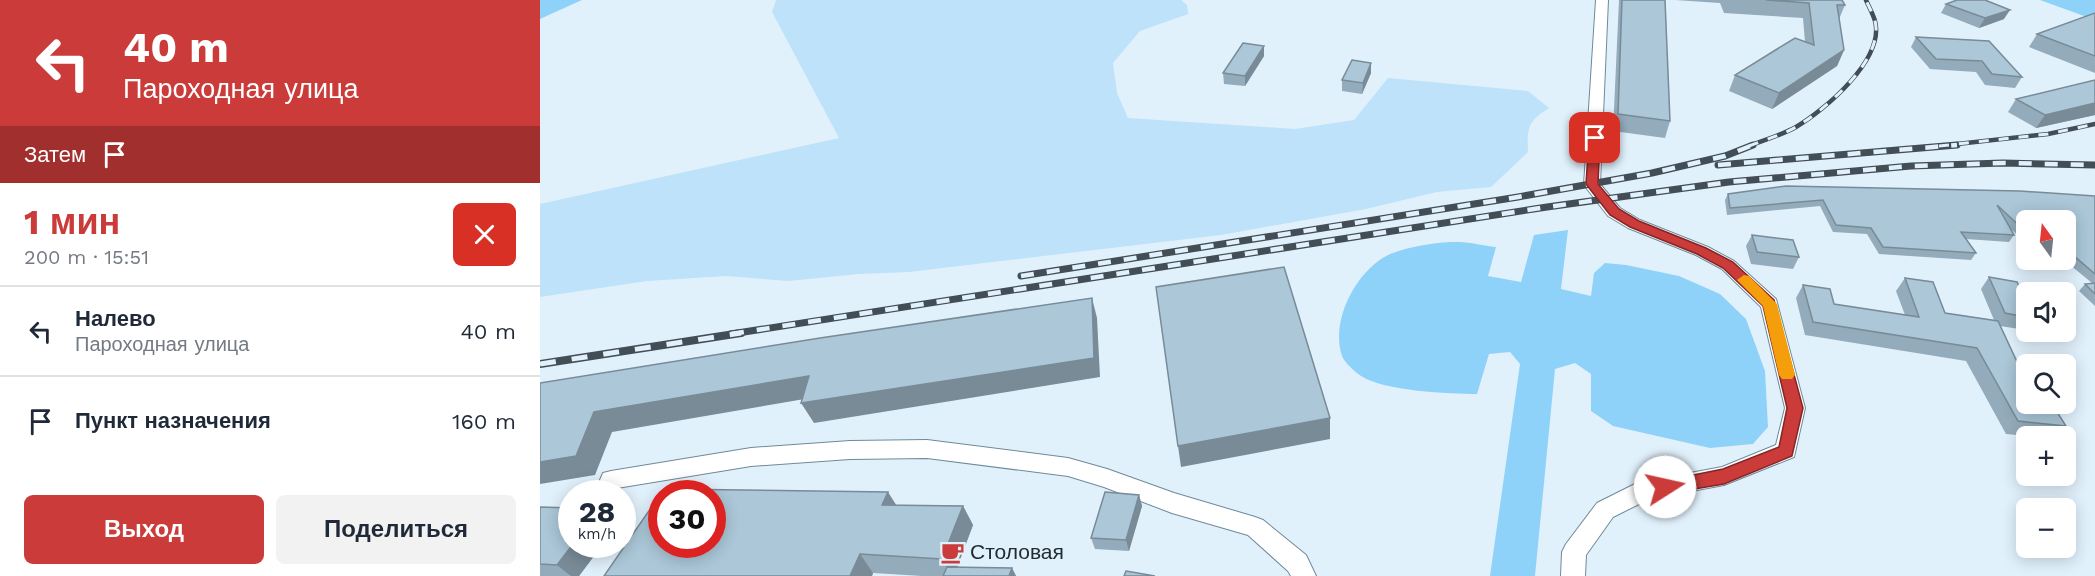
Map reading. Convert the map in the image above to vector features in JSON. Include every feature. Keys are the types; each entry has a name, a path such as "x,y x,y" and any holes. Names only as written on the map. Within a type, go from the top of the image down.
{"street":[{"path":"1573,576 1574,552 1605,510 1645,490 1724,476 1786,451 1795,408 1770,304 1728,265 1702,251 1634,224 1614,212 1592,184 1602,0"},
{"path":"611,480 751,457 850,450 927,449 1068,467 1107,478 1172,503 1255,527 1297,563 1304,576"}],"shaded area":[{"path":"776,0 1181,0 1187,5 1188,14 1140,31 1113,63 1117,93 1128,118 1295,129 1354,120 1388,78 1528,91 1549,108 1530,126 1528,152 1491,187 1437,192 1366,209 1221,235 909,272 788,281 726,276 647,281 540,297 540,204 839,138 772,12"}],"water":[{"path":"540,0 582,0 540,19"},
{"path":"2040,0 2095,0 2095,20"},
{"path":"1568,230 1561,289 1591,296 1594,273 1605,263 1626,265 1679,276 1720,294 1746,319 1765,371 1768,427 1753,444 1710,448 1613,426 1591,411 1591,374 1575,363 1555,369 1535,576 1490,576 1520,364 1510,352 1489,354 1477,394 1400,388 1371,381 1350,367 1342,356 1339,342 1343,313 1356,285 1376,262 1403,249 1451,242 1496,247 1488,276 1521,282 1534,235"}],"building":[{"path":"1622,0 1665,0 1670,121 1618,114"},
{"path":"1766,0 1842,0 1845,5 1837,5 1844,50 1779,93 1735,75 1795,38 1814,45 1809,3"},
{"path":"1957,0 1985,0 2010,10 1985,18 1946,4"},
{"path":"2095,13 2095,56 2037,34"},
{"path":"1916,37 1989,41 2022,77 1992,74 1982,61 1936,59"},
{"path":"1243,43 1264,46 1245,76 1223,73"},
{"path":"1352,60 1371,63 1363,83 1342,80"},
{"path":"2095,80 2095,103 2045,115 2016,99"},
{"path":"1786,186 2020,191 2095,196 2095,274 2076,258 2076,210 2016,210 2016,223 1997,205 2014,235 1961,232 1976,253 1883,247 1871,228 1836,225 1823,200 1730,208 1728,194"},
{"path":"1752,235 1793,240 1799,257 1757,252"},
{"path":"1284,267 1330,418 1178,446 1156,287"},
{"path":"1989,277 2017,282 2016,315 2005,313"},
{"path":"1905,278 1933,282 1945,313 1998,321 2016,360 2016,414 2058,414 2066,426 2018,421 1977,348 1813,322 1803,285 1830,289 1834,304 1919,317"},
{"path":"2095,283 2095,294 2085,284"},
{"path":"1092,298 1094,358 801,403 809,376 594,412 576,456 540,462 540,383 820,338"},
{"path":"726,490 888,492 882,505 963,506 942,559 860,554 850,576 604,576 616,558 636,558 636,530 648,512 648,558 726,558"},
{"path":"1105,492 1139,495 1126,540 1091,538"},
{"path":"540,507 558,508 558,558 562,558 557,565 540,564"},
{"path":"947,567 1012,568 1009,576 943,576"},
{"path":"1126,571 1155,576 1124,576"}],"railway":[{"path":"1749,146 1796,127 1822,109 1850,82 1862,67 1876,36 1875,21 1866,0"},
{"path":"1939,146 2048,134 2095,124"},
{"path":"1021,276 1518,197 1652,173 1725,156 1753,145"},
{"path":"1718,165 1957,145"},
{"path":"731,334 1547,207 1729,182 1911,166 2003,163 2095,165"},
{"path":"540,364 741,333"}],"slow traffic":[{"path":"1744,280 1770,304 1787,375"}],"place":[{"name":"Столовая","path":"952,552"}],"route":[{"path":"1595,138 1592,184 1614,212 1634,224 1702,251 1728,265 1770,304 1795,408 1786,451 1724,476 1665,487"}]}
